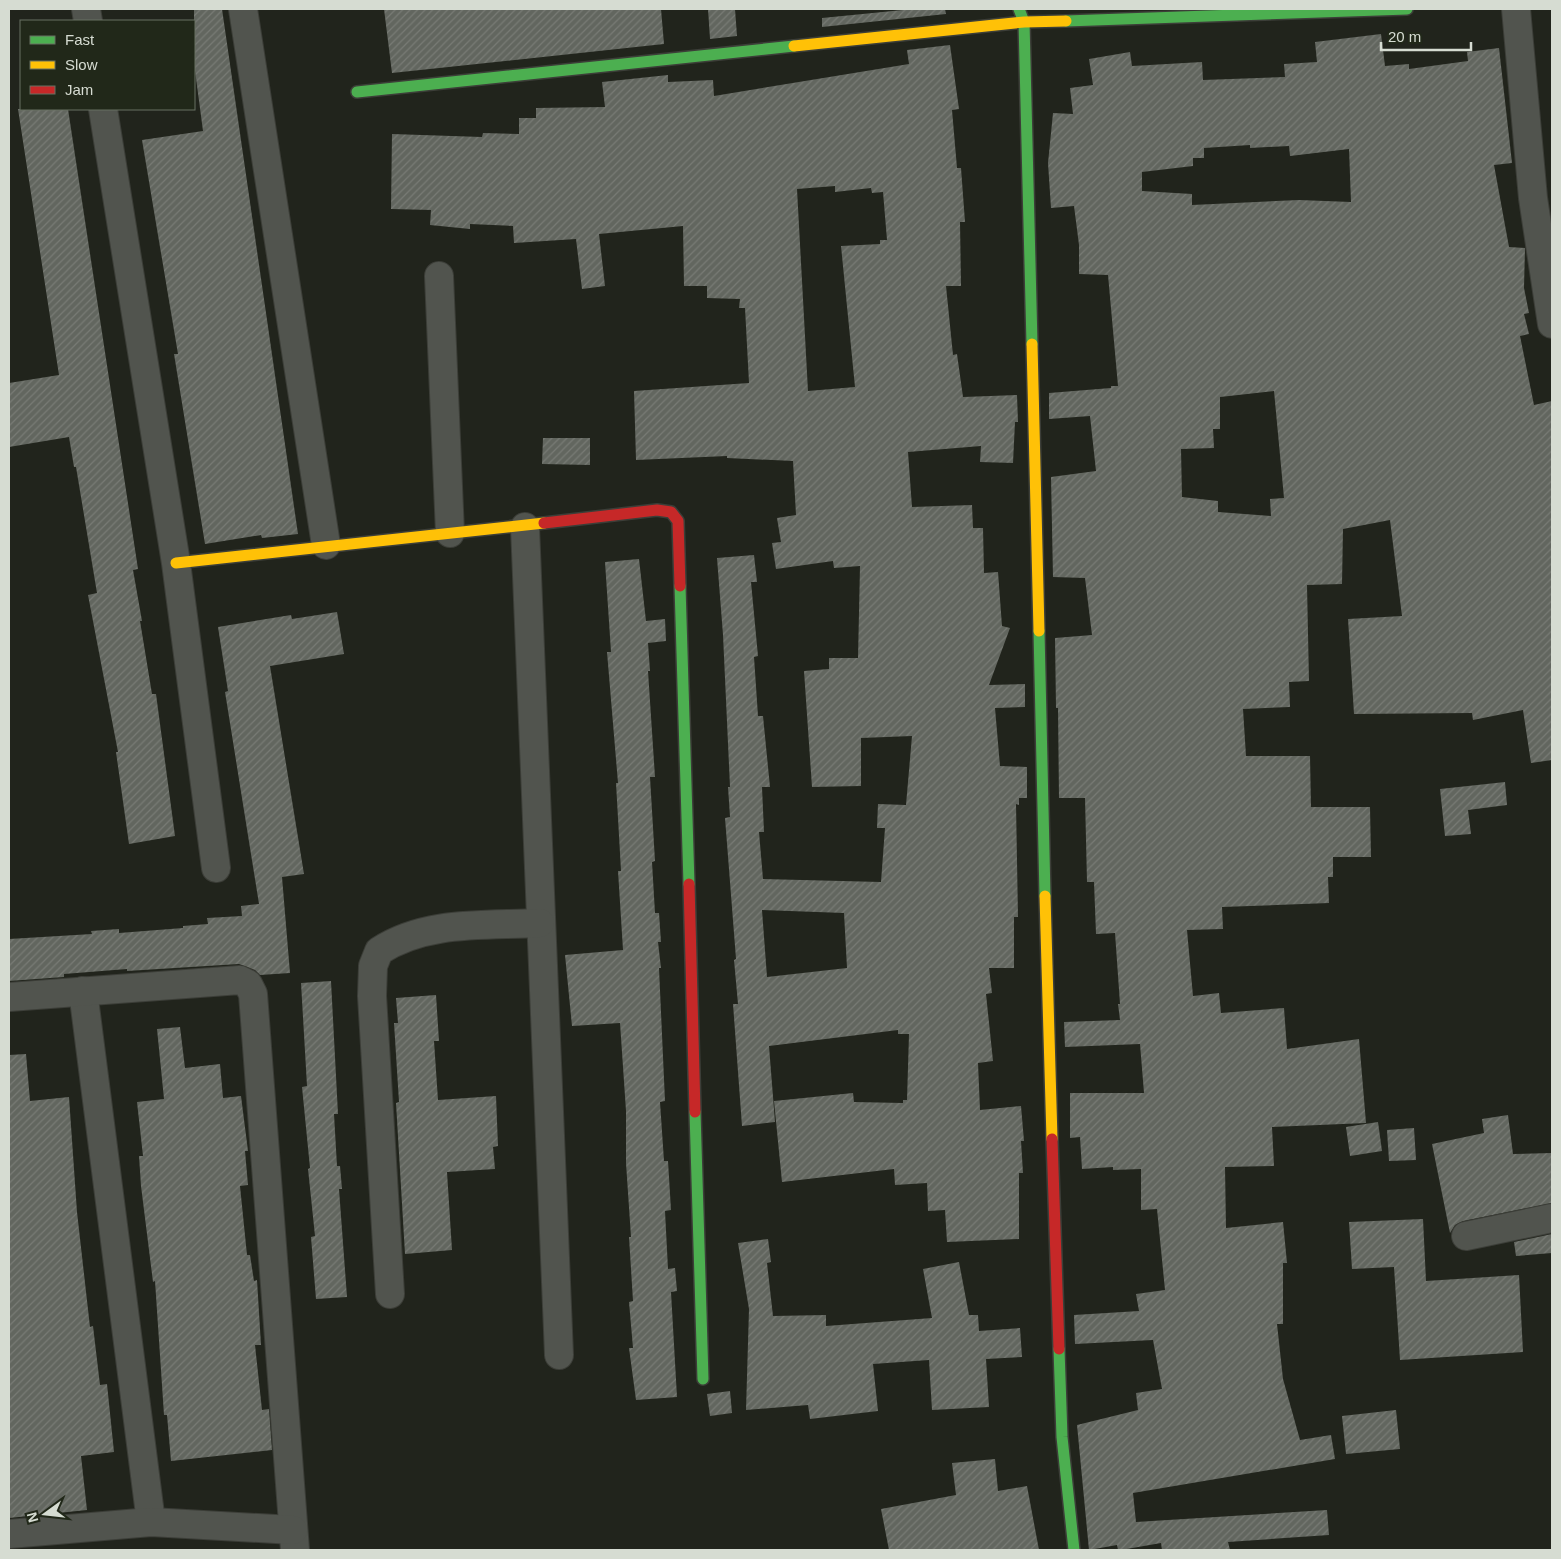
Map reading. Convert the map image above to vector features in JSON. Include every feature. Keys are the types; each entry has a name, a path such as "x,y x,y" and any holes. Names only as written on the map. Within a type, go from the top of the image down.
{"street":[{"path":"243,9 326,545"},
{"path":"1020,9 1024,22 1049,1026 1062,1437 1074,1550"},
{"path":"357,92 1024,22 1407,9"},
{"path":"1516,9 1532,198 1552,324"},
{"path":"103,110 176,563 216,868"},
{"path":"439,276 450,532"},
{"path":"176,563 450,532 525,527 658,510 671,512 678,521 703,1379"},
{"path":"525,527 559,1355"},
{"path":"390,1294 372,996 373,966 379,951 411,934 435,928 540,923"},
{"path":"9,997 240,980 248,984 253,994 294,1540 151,1522 9,1534"},
{"path":"83,991 151,1522"},
{"path":"1466,1236 1552,1218"}],"building":[{"path":"194,9 222,9 298,534 262,538 261,535 205,544 174,354 178,354 142,140 203,131 195,71"},
{"path":"384,9 661,9 664,44 392,73"},
{"path":"708,9 735,9 737,36 710,39"},
{"path":"913,9 945,9 946,14 822,27 822,18"},
{"path":"1381,34 1385,66 1409,64 1409,69 1468,61 1467,52 1499,48 1512,163 1494,165 1509,247 1525,248 1524,288 1529,313 1524,314 1529,334 1520,336 1534,405 1552,401 1552,760 1531,763 1523,710 1473,720 1472,713 1354,714 1348,619 1402,616 1390,520 1343,529 1342,584 1307,585 1309,681 1289,682 1290,707 1243,709 1246,756 1310,756 1311,807 1370,807 1371,857 1333,857 1333,877 1328,877 1329,903 1222,907 1223,929 1187,930 1193,996 1219,993 1221,1013 1284,1008 1287,1049 1359,1039 1366,1123 1272,1127 1274,1166 1225,1167 1226,1228 1283,1222 1287,1263 1283,1263 1283,1324 1277,1324 1283,1379 1300,1440 1331,1435 1335,1459 1133,1493 1136,1522 1327,1510 1329,1535 1228,1542 1230,1550 1162,1550 1161,1543 1121,1550 1118,1550 1117,1545 1089,1550 1077,1425 1138,1410 1136,1393 1162,1389 1153,1340 1075,1344 1074,1315 1139,1311 1136,1294 1165,1290 1157,1209 1141,1210 1141,1169 1113,1170 1113,1167 1082,1169 1080,1137 1070,1138 1070,1093 1144,1093 1140,1044 1065,1047 1064,1022 1120,1020 1118,1004 1120,1004 1115,933 1096,934 1094,882 1087,882 1085,798 1059,798 1055,638 1092,635 1085,578 1053,577 1051,477 1096,471 1090,416 1049,419 1049,393 1118,386 1108,275 1079,274 1079,245 1074,206 1051,208 1048,163 1053,113 1073,114 1070,88 1093,85 1089,59 1130,52 1132,66 1202,62 1203,80 1285,77 1284,64 1317,62 1315,42","holes":["1250,145 1250,148 1289,146 1290,156 1349,149 1351,202 1299,200 1192,205 1192,194 1142,191 1142,172 1193,166 1193,158 1204,158 1204,148","1274,391 1284,498 1270,499 1271,516 1218,512 1218,501 1182,497 1181,449 1214,448 1213,429 1220,429 1220,397"]},
{"path":"950,45 959,109 952,110 957,168 961,168 965,222 960,222 961,286 946,286 953,355 957,354 963,397 1017,395 1018,422 1015,422 1013,463 980,462 981,446 908,452 912,507 972,505 973,528 983,528 984,573 998,572 1002,626 1010,628 989,685 1025,684 1025,707 995,708 1000,766 1027,767 1027,798 1019,798 1019,805 1016,804 1018,917 1014,917 1014,968 989,968 992,993 986,994 993,1061 978,1063 980,1110 1021,1106 1024,1141 1021,1141 1023,1173 1019,1173 1019,1239 947,1242 945,1210 928,1211 927,1183 895,1185 894,1169 782,1182 774,1101 853,1093 854,1102 903,1103 903,1100 907,1100 909,1034 898,1034 898,1030 769,1046 775,1122 742,1126 733,1004 738,1004 725,818 730,817 728,787 730,787 723,635 717,558 754,555 757,582 751,582 758,656 754,657 758,716 763,716 770,787 762,787 764,832 759,832 763,879 881,882 885,828 877,828 878,804 906,805 912,736 861,738 861,786 812,787 804,671 829,669 829,658 858,658 860,566 834,568 833,561 776,569 772,543 781,542 777,518 796,515 793,461 727,458 727,456 636,460 634,391 749,383 745,308 739,308 740,299 707,298 707,286 684,286 683,226 599,234 605,286 582,289 576,239 514,243 513,226 470,224 470,229 430,225 431,210 391,209 392,134 482,137 483,133 519,134 519,118 536,118 536,108 605,107 602,82 668,75 668,82 713,80 714,96 909,64 907,50","holes":["835,186 835,192 871,188 872,193 883,192 887,240 880,240 880,244 841,246 855,387 808,391 797,189","762,910 844,913 847,968 767,977"]},
{"path":"18,109 68,110 138,569 133,570 142,621 140,621 152,694 156,694 175,836 129,844 116,752 118,752 88,595 97,593 76,467 74,467 69,437 9,447 9,383 59,375"},
{"path":"543,438 590,438 590,465 542,464"},
{"path":"639,559 646,621 665,619 666,641 648,643 650,671 648,671 655,777 650,777 655,861 652,862 655,913 659,913 661,942 658,942 661,968 659,968 665,1101 660,1102 664,1161 668,1161 671,1210 665,1211 668,1269 675,1268 677,1291 671,1292 677,1397 636,1400 629,1348 633,1348 629,1302 633,1301 626,1163 626,1111 620,1023 572,1026 565,955 623,950 618,871 621,871 616,783 618,783 607,652 611,652 605,562"},
{"path":"337,612 344,654 270,666 304,874 282,877 290,973 260,975 255,970 239,964 127,971 127,969 64,974 64,977 9,981 9,939 92,934 91,931 119,929 119,933 183,928 183,926 208,924 207,918 242,916 241,906 259,904 225,692 228,691 218,627 291,615 292,619"},
{"path":"1505,782 1507,805 1468,810 1471,834 1445,836 1440,789"},
{"path":"331,981 338,1114 334,1114 337,1166 340,1166 342,1189 339,1189 347,1297 316,1299 311,1237 315,1236 302,1087 307,1086 301,983"},
{"path":"436,995 439,1041 434,1041 438,1100 496,1096 498,1146 493,1147 495,1169 447,1172 452,1250 405,1254 396,1103 399,1102 394,1023 398,1023 396,998"},
{"path":"180,1027 185,1068 220,1064 223,1098 241,1096 248,1151 245,1151 248,1185 240,1186 247,1255 250,1255 254,1281 257,1280 261,1345 255,1345 262,1410 269,1409 272,1450 171,1461 167,1415 164,1415 155,1281 153,1282 141,1186 139,1156 143,1156 137,1102 164,1099 157,1029"},
{"path":"26,1054 30,1101 69,1097 77,1212 90,1327 93,1326 100,1385 107,1384 114,1452 81,1456 87,1510 9,1518 9,1055"},
{"path":"1508,1115 1513,1154 1552,1153 1552,1203 1463,1221 1455,1225 1450,1233 1432,1144 1484,1133 1482,1119"},
{"path":"1378,1122 1382,1151 1350,1156 1346,1127"},
{"path":"1414,1128 1416,1160 1389,1161 1387,1130"},
{"path":"1423,1219 1426,1281 1519,1275 1523,1352 1400,1360 1394,1267 1352,1269 1349,1222"},
{"path":"1552,1234 1552,1253 1516,1256 1514,1242"},
{"path":"768,1239 771,1262 767,1263 773,1316 826,1315 826,1326 932,1318 923,1269 959,1262 969,1315 978,1315 979,1331 1020,1328 1022,1357 986,1359 989,1407 932,1410 929,1360 873,1364 878,1411 810,1419 808,1405 746,1410 749,1309 738,1243"},
{"path":"730,1391 732,1413 710,1416 707,1394"},
{"path":"1396,1410 1400,1449 1346,1454 1342,1416"},
{"path":"995,1459 998,1491 1027,1486 1039,1550 889,1550 881,1509 956,1495 952,1463"}],"traffic: fast":[{"path":"1019,9 1024,22 1032,344"},
{"path":"1066,21 1407,9"},
{"path":"357,92 794,46"},
{"path":"680,586 689,884"},
{"path":"1039,631 1045,896"},
{"path":"695,1112 703,1379"},
{"path":"1059,1349 1062,1437 1074,1550"}],"traffic: slow":[{"path":"794,46 1024,22 1066,21"},
{"path":"1032,344 1039,631"},
{"path":"176,563 544,523"},
{"path":"1045,896 1052,1139"}],"traffic: jam":[{"path":"544,523 657,510 671,512 678,521 680,586"},
{"path":"689,884 695,1112"},
{"path":"1052,1139 1059,1349"}]}
